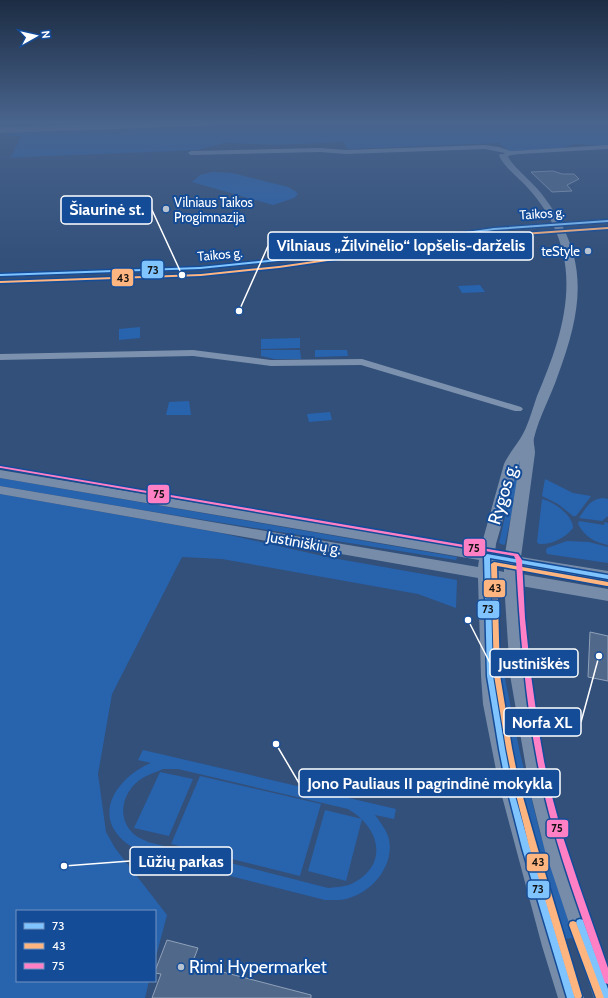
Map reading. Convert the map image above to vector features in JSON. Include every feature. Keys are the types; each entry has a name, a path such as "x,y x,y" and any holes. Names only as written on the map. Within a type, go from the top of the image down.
{"main road":[{"name":"Rygos g.","path":"517,168 557,224 564,241 573,281 571,311 562,347 527,439 517,451 511,464 488,544 486,566 490,676 509,785 526,848 571,998"},
{"name":"Rygos g.","path":"527,439 528,453 512,570 519,675 540,791 556,851 607,998"},
{"name":"Justiniškių g.","path":"0,474 486,566"},
{"name":"Justiniškių g.","path":"0,490 512,570 608,577"},
{"name":"Justiniškių g.","path":"512,570 608,596"}],"street":[{"name":"Taikos g.","path":"0,275 208,268 278,260 494,229 608,221"},
{"path":"0,357 194,353 271,363 362,362 518,409"}],"shaded area":[{"path":"212,172 232,173 288,187 298,194 294,198 273,205 192,182 200,175"},
{"path":"480,285 485,292 462,293 458,286"},
{"path":"140,327 140,338 119,340 119,329"},
{"path":"300,338 300,348 261,349 261,339"},
{"path":"261,350 300,350 301,359 274,359 261,356"},
{"path":"315,350 347,350 348,356 315,357"},
{"path":"189,401 191,415 166,415 169,402"},
{"path":"330,412 332,420 309,422 307,414"},
{"path":"526,448 504,545 499,543 520,450"},
{"path":"0,478 457,557 456,560 0,486"},
{"path":"545,479 573,493 591,496 576,516 573,516 558,504 542,496"},
{"path":"0,494 221,533 327,557 457,580 456,608 418,594 222,559 182,557 112,694 98,774 106,832 115,848 167,915 156,956 156,910 16,910 16,982 149,982 145,998 0,998"},
{"path":"603,498 608,499 608,516 602,521 579,518 592,502"},
{"path":"542,499 552,503 562,510 570,518 573,528 558,540 539,544 537,542"},
{"path":"579,521 604,525 605,522 608,523 608,545 587,536 578,524"},
{"path":"567,541 589,542 608,547 608,563 547,554 547,548"},
{"path":"495,596 498,597 500,654 520,753 540,833 574,938 563,939 534,844 510,749 499,684 496,651"},
{"path":"143,750 396,809 394,819 375,815 388,836 390,845 386,864 376,881 361,893 346,899 325,900 143,854 122,840 113,828 110,818 110,807 118,788 133,773 151,763 138,760","holes":["163,769 178,769 348,809 358,816 373,834 376,844 376,855 373,865 366,874 352,884 328,888 148,842 138,837 130,830 124,818 124,805 128,793 136,783 145,777"]},
{"path":"160,772 193,779 169,836 134,828"},
{"path":"200,776 321,804 300,876 171,844"},
{"path":"325,810 362,819 346,881 308,871"}],"building":[{"path":"553,171 562,174 574,174 579,179 567,185 572,191 552,192 531,172"},
{"path":"590,632 608,636 608,681 588,677"},
{"name":"Rimi Hypermarket","path":"167,940 198,948 192,964 311,995 311,998 152,998 161,974 156,973 156,968"}],"transit line":[{"name":"73","path":"0,275 200,268 278,260 494,229 608,221"},
{"name":"43","path":"0,282 201,275 279,267 495,236 608,228"},
{"name":"75","path":"1,467 516,555 519,560 531,704 547,789 567,861 608,980"},
{"name":"73","path":"487,556 490,676 502,749 509,785 526,848 571,998"},
{"name":"73","path":"487,556 608,577"},
{"name":"43","path":"578,996 533,846 516,783 509,748 497,675 494,564 607,584"},
{"name":"73","path":"580,923 607,998"},
{"name":"43","path":"573,925 600,998"}],"place":[{"name":"Vilniaus Taikos Progimnazija","path":"166,209"},
{"name":"teStyle","path":"588,251"},
{"name":"Šiaurinė st.","path":"182,275"},
{"name":"Vilniaus „Žilvinėlio“ lopšelis-darželis","path":"239,311"},
{"name":"Justiniškės","path":"468,620"},
{"name":"Norfa XL","path":"599,656"},
{"name":"Jono Pauliaus II pagrindinė mokykla","path":"276,744"},
{"name":"Lūžių parkas","path":"64,866"},
{"name":"Rimi Hypermarket","path":"181,967"}]}
